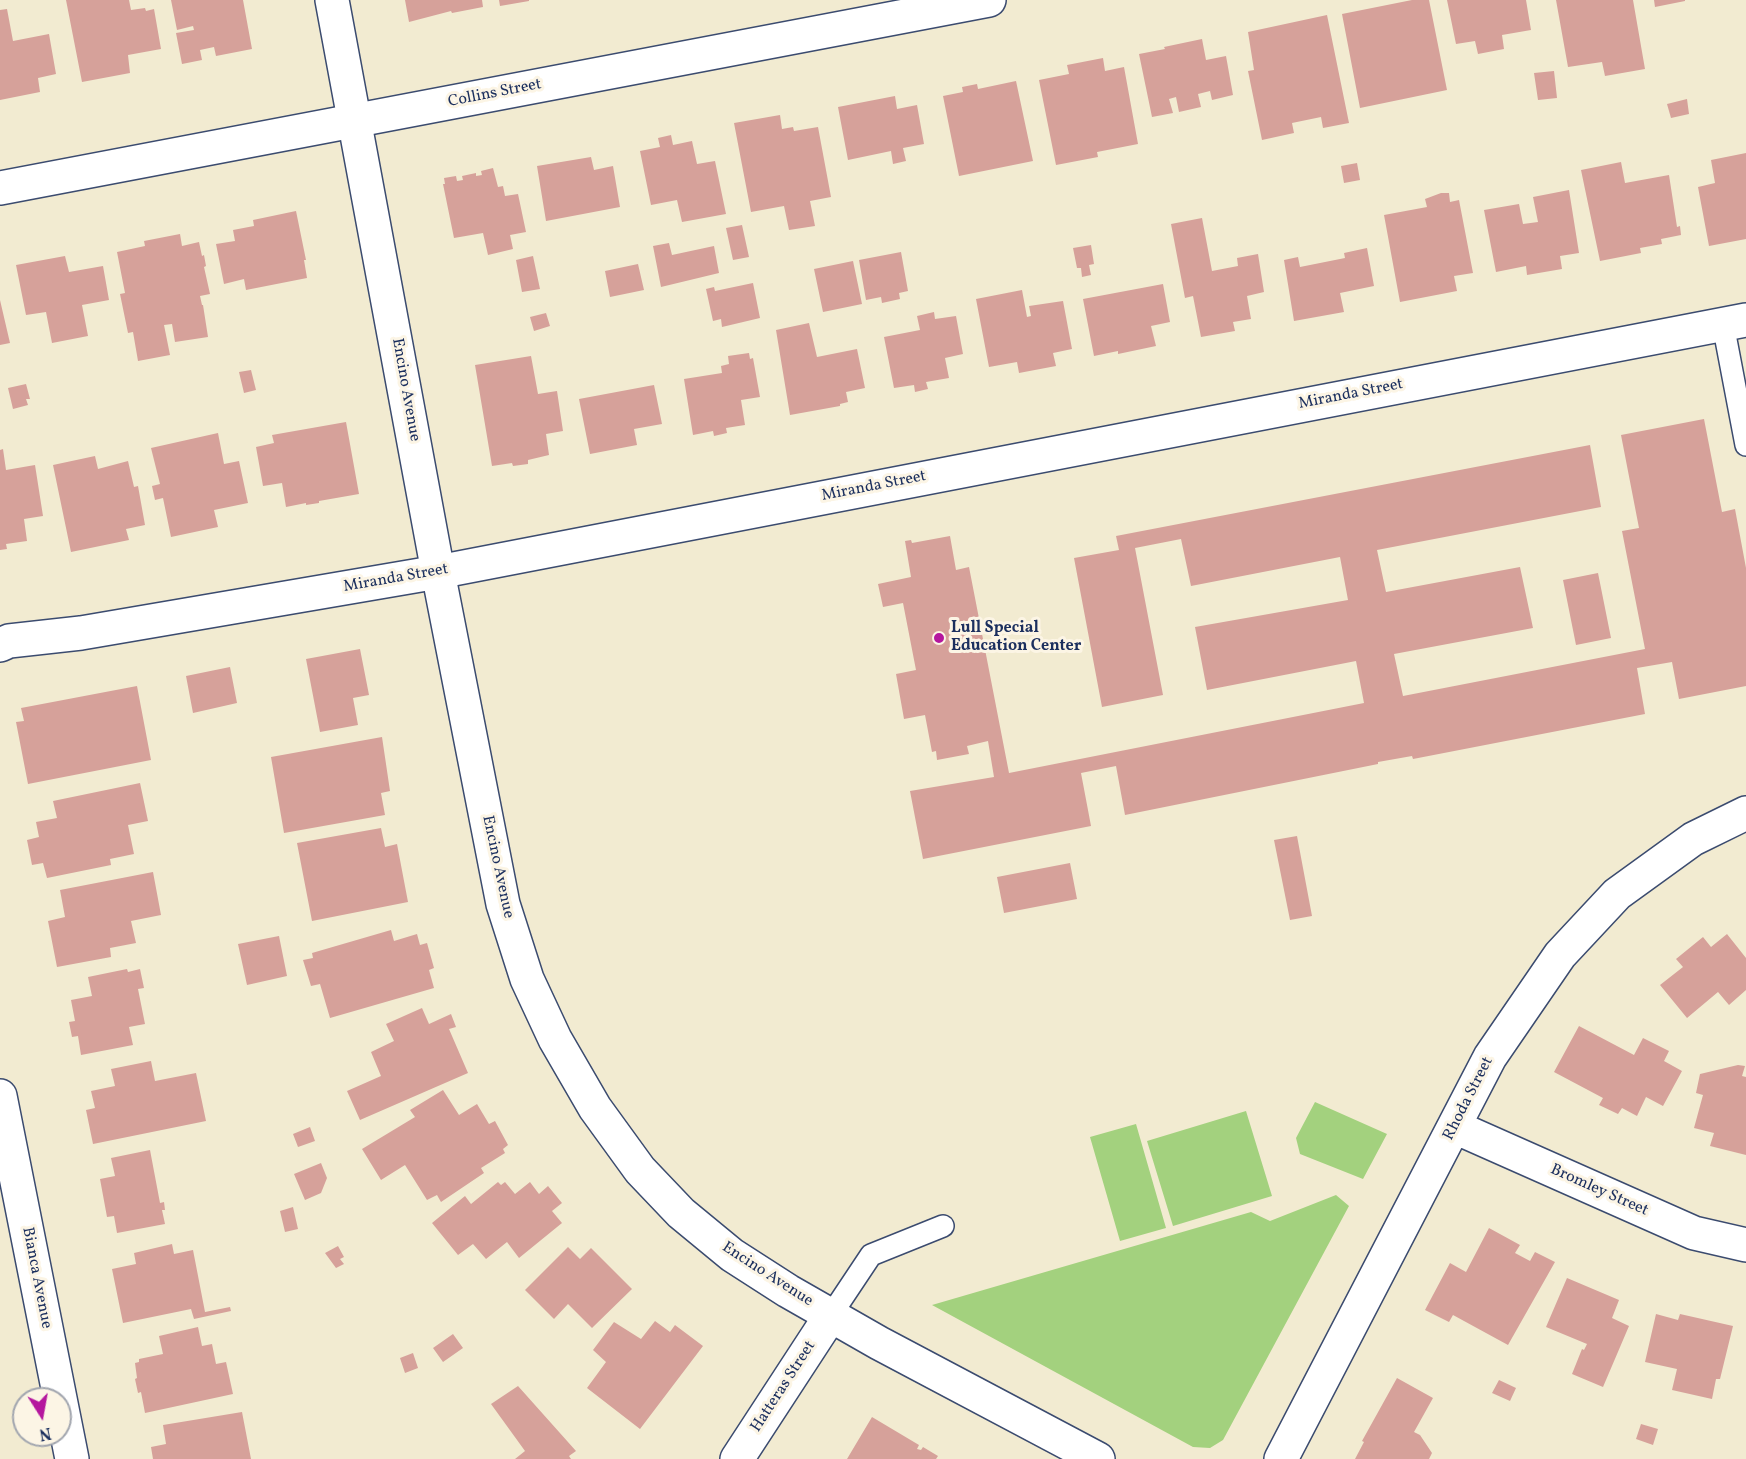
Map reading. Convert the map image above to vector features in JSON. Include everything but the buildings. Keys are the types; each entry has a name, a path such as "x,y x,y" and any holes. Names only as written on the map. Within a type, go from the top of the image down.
{"street":[{"name":"Encino Avenue","path":"332,0 438,572 503,904 527,979 555,1039 595,1108 640,1170 681,1213 732,1255 831,1315 1098,1459"},
{"name":"Collins Street","path":"0,188 989,0"},
{"name":"Miranda Street","path":"0,645 9,641 81,633 438,572 1734,322"},
{"name":"Rhoda Street","path":"1281,1459 1490,1058 1560,955 1617,894 1693,839 1746,813"},
{"name":"Bianca Avenue","path":"0,1096 72,1459"},
{"name":"Bromley Street","path":"1455,1127 1694,1233 1746,1245"},
{"name":"Hatteras Street","path":"737,1459 831,1315"}],"lane":[{"path":"1734,322 1746,445"},
{"path":"831,1315 871,1255 943,1226"}],"green space":[{"path":"1315,1102 1387,1134 1363,1179 1300,1154 1296,1138"},
{"path":"1246,1111 1272,1196 1173,1226 1147,1141"},
{"path":"1136,1124 1166,1228 1120,1241 1090,1137"},
{"path":"1336,1195 1349,1206 1223,1440 1210,1448 1193,1447 932,1305 1251,1212 1270,1221"}],"place":[{"name":"Lull Special Education Center","path":"939,638"}]}
